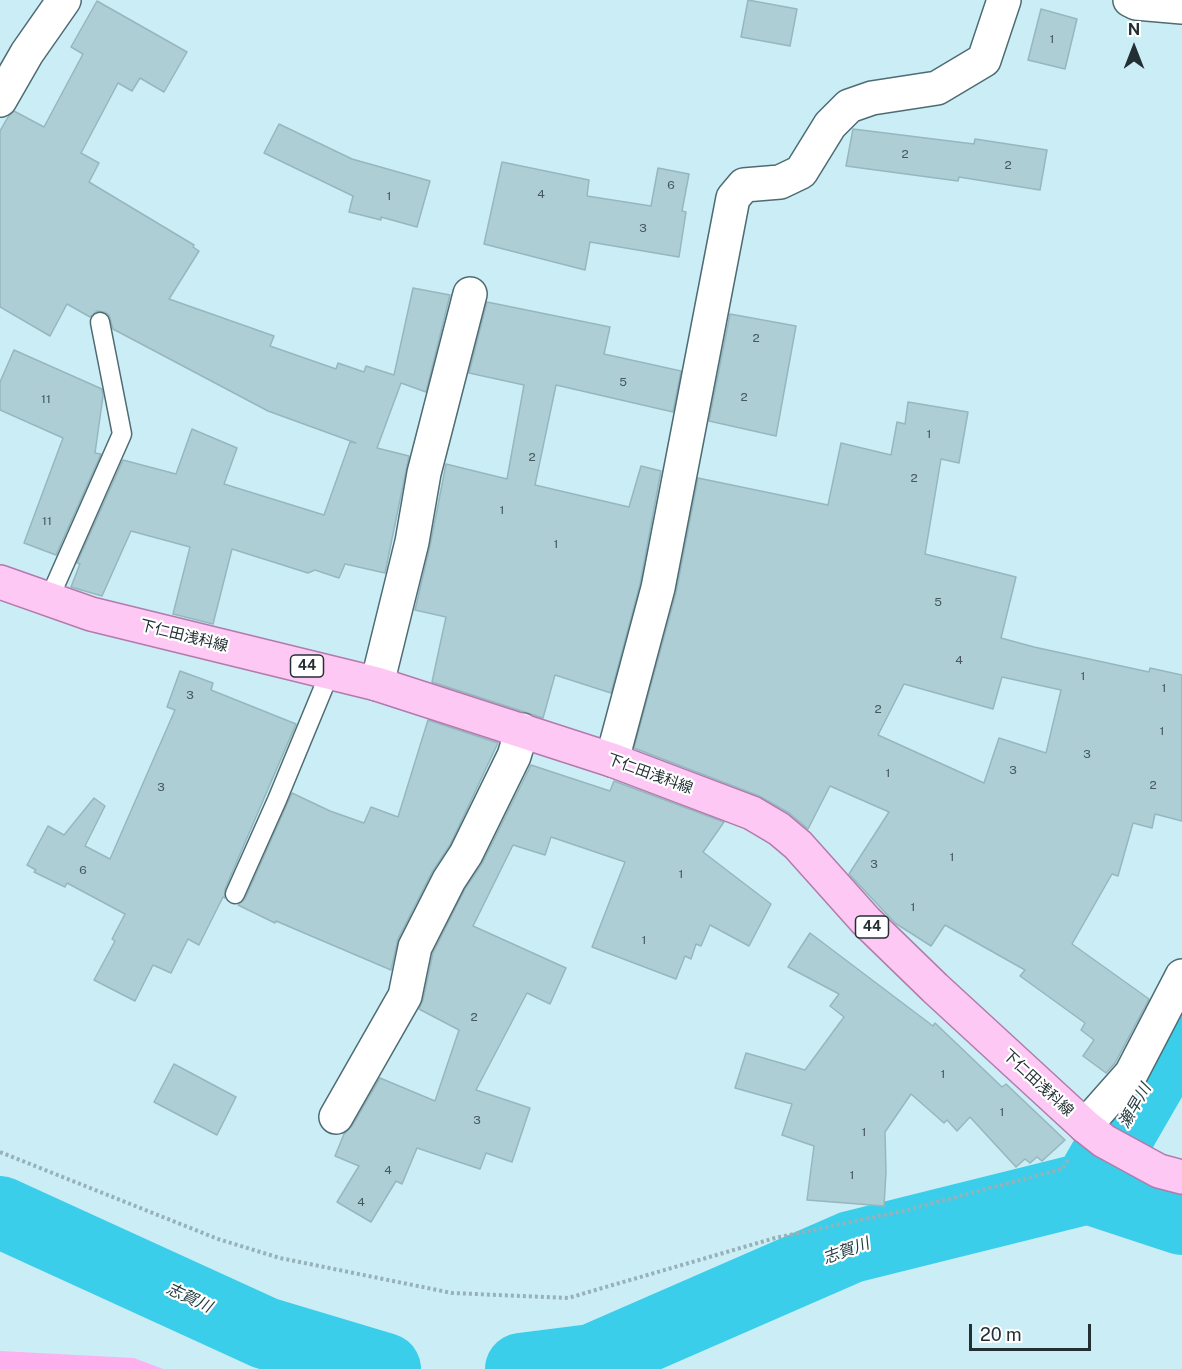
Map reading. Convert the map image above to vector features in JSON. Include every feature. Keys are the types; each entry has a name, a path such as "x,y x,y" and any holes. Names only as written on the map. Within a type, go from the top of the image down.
{"main road":[{"name":"下仁田浅科線","path":"0,582 91,614 377,684 612,760 752,813 798,845 866,921 935,988 1095,1133 1158,1172 1182,1177"}],"street":[{"path":"0,100 27,53 64,0"},
{"path":"612,760 658,588 733,198 744,185 780,182 801,172 830,125 849,106 872,98 937,88 984,60 1004,0"},
{"path":"1130,0 1136,3 1182,6"},
{"path":"377,684 412,542 424,473 470,294"},
{"path":"336,1117 405,996 416,947 448,880 466,854 514,756 522,730"},
{"path":"1095,1133 1131,1074 1182,976"}],"lane":[{"path":"49,599 122,434 100,322"},
{"path":"235,894 330,672"}],"path":[{"path":"0,1152 218,1239 280,1258 452,1293 567,1298 775,1238 903,1211 1062,1169 1076,1147 1095,1133"}],"shaded area":[{"path":"0,1351 134,1358 163,1369 0,1369"}],"building":[{"path":"748,0 797,9 790,46 741,37"},
{"path":"97,1 187,52 164,92 140,78 132,91 118,83 81,153 99,163 89,182 194,245 193,247 199,251 169,299 274,336 270,346 336,369 338,363 364,372 366,366 394,375 413,288 450,295 426,392 401,383 377,448 409,456 385,573 345,564 339,578 315,570 308,573 232,549 213,624 173,614 190,547 131,531 102,596 71,587 80,564 77,563 123,460 176,474 192,429 237,448 224,484 324,515 350,442 356,443 268,411 113,329 109,315 104,312 97,311 90,317 67,304 50,336 0,307 0,131 14,111 44,127 83,54 71,47"},
{"path":"1041,9 1077,19 1065,69 1028,60"},
{"path":"279,124 352,159 430,181 417,227 381,217 381,220 349,212 353,196 264,153"},
{"path":"853,129 974,144 975,139 1047,150 1040,190 959,177 958,181 846,166"},
{"path":"502,162 589,180 587,196 651,206 658,168 689,174 682,211 686,212 679,257 590,242 585,270 484,244"},
{"path":"487,302 610,327 604,354 681,371 673,412 556,385 535,485 629,507 641,466 661,471 640,584 611,693 555,675 543,718 432,682 446,617 415,610 446,464 507,479 524,385 469,373"},
{"path":"730,314 796,326 776,436 709,421"},
{"path":"14,350 102,389 95,453 101,454 56,555 24,543 63,438 0,410 0,382"},
{"path":"908,402 968,412 959,463 941,459 925,554 1016,577 1001,638 1149,672 1150,668 1182,675 1182,821 1155,814 1152,828 1133,823 1118,876 1112,874 1072,944 1149,999 1115,1063 1106,1073 1083,1056 1094,1040 1081,1030 1085,1023 1020,976 1025,970 945,925 931,946 895,923 849,874 889,812 830,786 808,829 789,813 759,796 634,748 676,593 698,478 828,505 841,443 891,455 897,422 905,424","holes":["1002,677 1061,690 1046,753 999,738 984,783 878,735 904,684 993,709"]},
{"path":"180,671 213,683 211,690 296,724 225,889 225,898 223,897 199,945 188,939 171,973 153,965 135,1001 94,980 115,941 112,939 125,914 67,883 65,887 34,872 36,870 27,865 48,826 64,835 94,798 105,806 85,846 110,859 175,710 167,707"},
{"path":"428,720 498,743 450,845 432,872 398,939 391,970 276,921 275,923 238,905 245,899 292,793 330,811 364,823 371,807 398,817"},
{"path":"531,765 610,791 614,781 724,822 703,852 771,904 749,946 710,925 701,946 696,944 691,959 685,956 676,979 592,947 625,862 551,837 545,855 513,845 473,926 566,968 550,1004 527,993 476,1090 530,1108 512,1162 486,1153 480,1169 417,1148 402,1184 396,1181 371,1222 337,1202 359,1166 335,1156 344,1134 352,1126 380,1078 435,1101 459,1030 419,1009 433,953 465,889 483,862"},
{"path":"810,933 933,1026 935,1023 1002,1087 1006,1084 1065,1140 1042,1161 1037,1157 1030,1163 1025,1159 1016,1167 970,1117 957,1131 947,1120 944,1123 911,1094 885,1132 884,1206 807,1200 814,1146 782,1135 792,1104 735,1088 746,1053 805,1070 844,1017 830,1006 839,994 788,967"},
{"path":"174,1064 236,1097 217,1135 154,1102"}],"waterway":[{"name":"瀬早川","path":"1088,1188 1182,1025"},
{"name":"志賀川","path":"521,1369 592,1360 851,1247 1088,1188 1182,1219"},
{"name":"志賀川","path":"0,1212 265,1333 385,1369"}]}
